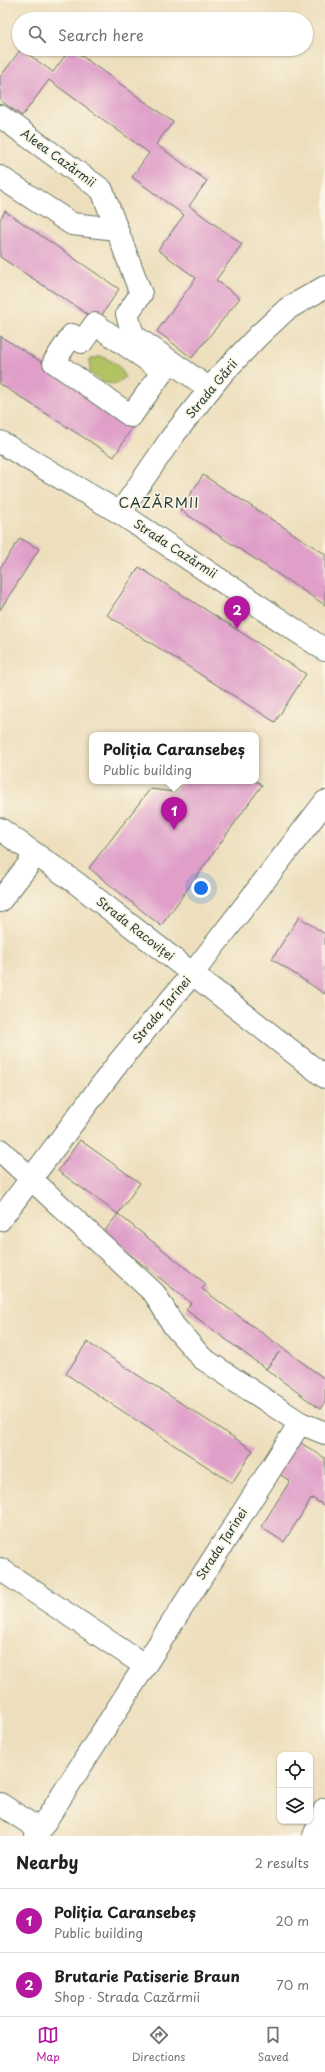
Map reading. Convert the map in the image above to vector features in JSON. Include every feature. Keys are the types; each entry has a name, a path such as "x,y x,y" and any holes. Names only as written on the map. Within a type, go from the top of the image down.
{"street":[{"name":"Aleea Cazărmii","path":"0,116 102,190 140,294 127,314 133,335 210,389"},
{"path":"0,177 72,224 117,229"},
{"name":"Strada Gării","path":"120,513 172,437 210,389 258,336 287,309 325,287"},
{"path":"95,324 162,371 131,416 54,362 72,335 82,342 95,324"},
{"name":"Strada Cazărmii","path":"0,442 120,513 325,650"},
{"name":"Strada Țarinei","path":"0,1220 118,1063 193,973 325,802"},
{"name":"Strada Racoviței","path":"0,829 193,973 325,1077"},
{"path":"0,901 36,855"},
{"path":"0,1150 155,1294 174,1326 202,1358 300,1423 325,1433"},
{"name":"Strada Țarinei","path":"38,1833 300,1423"},
{"path":"0,1569 144,1665"},
{"path":"0,1804 38,1833"},
{"path":"314,1836 325,1809"}],"green space":[{"path":"99,356 115,363 121,369 125,377 117,384 105,383 90,373 90,360"}],"building":[{"path":"16,56 31,56 53,72 65,56 82,56 173,122 156,144 207,181 189,206 242,244 216,280 240,298 192,358 157,331 196,278 158,250 184,215 132,177 149,153 49,80 22,116 0,100 0,77"},
{"path":"5,211 119,289 98,321 0,257 0,219"},
{"path":"0,336 136,421 114,457 0,384"},
{"path":"203,475 325,554 325,605 180,510"},
{"path":"20,538 39,549 0,610 0,568"},
{"path":"139,567 306,674 275,722 107,615"},
{"path":"259,783 262,785 161,926 89,868 150,789 174,792 180,784"},
{"path":"299,917 325,934 325,994 272,959"},
{"path":"80,1140 140,1183 118,1214 58,1171"},
{"path":"118,1214 206,1284 202,1289 325,1379 325,1402 320,1409 186,1310 191,1303 103,1233"},
{"path":"87,1342 253,1450 232,1483 66,1374"},
{"path":"296,1440 325,1458 325,1506 312,1498 284,1542 261,1527 290,1481 276,1472"}],"place":[{"name":"Brutarie Patiserie Braun","path":"237,629"},
{"name":"Poliția Caransebeș","path":"174,830"}],"district":[{"name":"CAZĂRMII","path":"159,503"}]}
